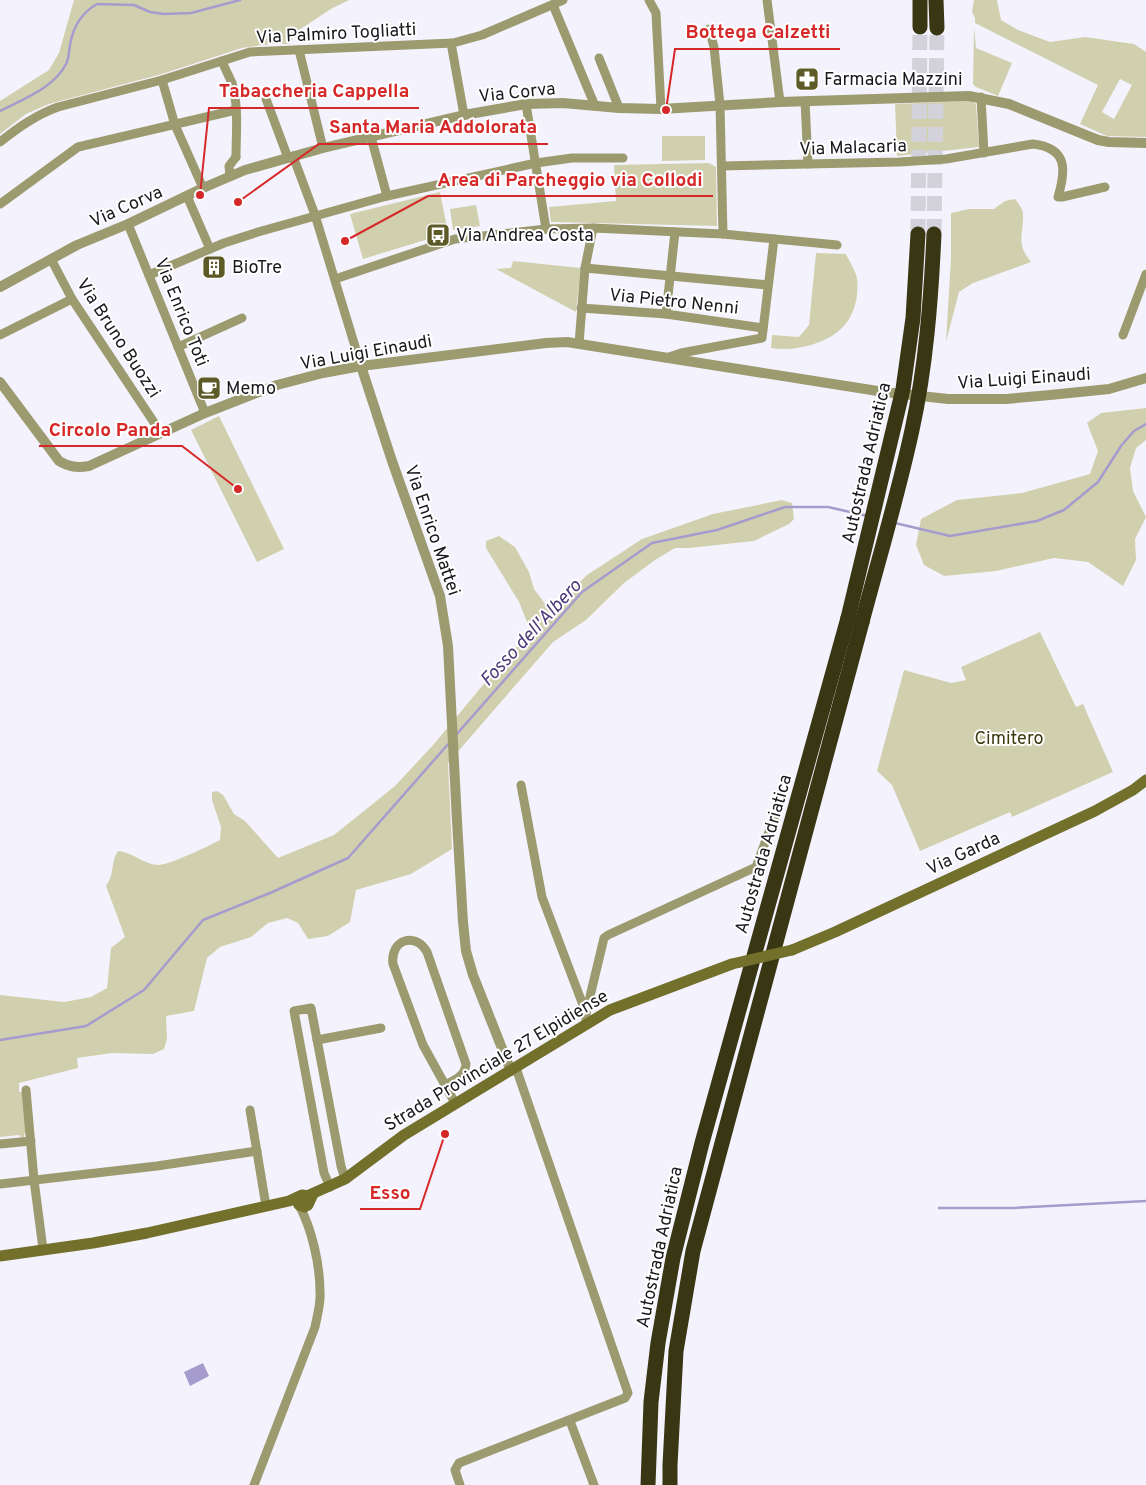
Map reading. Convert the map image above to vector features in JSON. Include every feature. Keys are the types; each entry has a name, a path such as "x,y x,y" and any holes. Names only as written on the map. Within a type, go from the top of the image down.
{"highway":[{"path":"920,0 920,27"},
{"path":"936,0 936,28"},
{"name":"Autostrada Adriatica","path":"670,1485 676,1351 693,1251 855,620 903,389 912,328 918,234"},
{"name":"Autostrada Adriatica","path":"648,1485 651,1402 656,1353 673,1258 702,1143 912,430 922,372 931,297 934,234"}],"main road":[{"name":"Via Garda","path":"792,950 835,932 1095,810 1133,790 1146,780"},
{"name":"Strada Provinciale 27 Elpidiense","path":"0,1256 93,1243 147,1233 304,1199 345,1178 404,1135 513,1069 586,1018 732,964 792,950"}],"street":[{"name":"Via Palmiro Togliatti","path":"0,142 26,122 58,107 162,80 250,52 451,43 482,35 563,0"},
{"path":"649,0 656,13 661,109"},
{"path":"767,0 780,102"},
{"path":"553,5 594,106"},
{"path":"710,29 714,46 720,105 723,234"},
{"path":"451,43 464,115"},
{"path":"299,50 323,148"},
{"path":"599,58 619,108"},
{"path":"222,61 232,83 236,110 236,158 245,170"},
{"path":"162,80 175,125 203,188"},
{"name":"Via Corva","path":"0,287 77,245 128,224 245,170 323,148 464,115 526,104 563,103 619,108 661,109 780,102 969,96 1009,104 1098,140 1146,144"},
{"path":"981,97 984,153"},
{"name":"Via Enrico Mattei","path":"266,99 315,215 392,461 440,596 448,646 460,886 466,951 473,975 513,1069"},
{"path":"805,101 808,164"},
{"path":"526,104 546,229"},
{"path":"0,204 78,147 236,110"},
{"path":"371,137 387,196"},
{"name":"Via Malacaria","path":"722,166 900,162 946,159 1033,144 1042,145 1053,150 1063,166 1064,179 1058,197 1105,187"},
{"path":"230,176 229,166 236,158"},
{"path":"149,275 210,249 258,232 387,196 536,163 572,158 623,158"},
{"path":"187,196 210,249"},
{"name":"Via Enrico Toti","path":"128,224 205,413"},
{"path":"579,344 585,268 593,228"},
{"path":"335,279 455,239 546,229 593,228 723,234 837,245"},
{"path":"666,314 675,232"},
{"path":"763,328 774,239"},
{"name":"Via Bruno Buozzi","path":"51,259 72,299 161,433"},
{"path":"585,268 768,285"},
{"path":"1123,335 1146,274"},
{"path":"0,335 72,299"},
{"name":"Via Pietro Nenni","path":"581,308 666,314 763,328"},
{"path":"178,347 242,318"},
{"name":"Via Luigi Einaudi","path":"666,358 681,353 762,338 763,328"},
{"name":"Via Luigi Einaudi","path":"0,382 59,461 72,467 89,466 205,413 271,387 323,373 361,366 546,342 579,344 884,392 948,399 1006,399 1060,394 1109,388 1146,378"},
{"path":"521,785 542,897 586,1018"},
{"path":"586,1018 604,938 756,867 776,813"},
{"path":"445,1085 461,1075 466,1064 424,946 411,940 404,941 394,950 392,957 394,964 422,1045 455,1103"},
{"path":"330,1187 324,1174 294,1011 311,1008 340,1166 345,1178"},
{"path":"317,1040 381,1028"},
{"path":"460,1485 455,1470 459,1463 570,1421 625,1398 628,1393 513,1069"},
{"path":"26,1090 34,1180 43,1249"},
{"path":"310,1096 327,1093"},
{"path":"250,1110 266,1206"},
{"path":"0,1144 30,1141"},
{"path":"0,1184 157,1166 257,1151"},
{"path":"254,1485 315,1327 321,1294 304,1199"},
{"path":"570,1421 594,1485"}],"green space":[{"path":"74,0 349,0 331,9 299,30 289,44 270,44 242,48 162,74 49,104 26,114 0,134 0,101 49,70 59,53"},
{"path":"974,0 997,0 1001,20 1018,30 1050,42 1085,37 1134,44 1146,52 1146,137 1107,136 1080,124 1098,85 975,23 972,12","holes":["1120,79 1132,85 1114,119 1102,112"]},
{"path":"974,26 976,48 1012,63 998,96 973,84"},
{"path":"972,101 976,104 979,147 897,156 895,104"},
{"path":"662,136 705,136 705,160 662,161"},
{"path":"709,163 716,167 717,226 551,222 549,207 616,201 614,165"},
{"path":"440,192 448,233 363,259 350,214"},
{"path":"1015,199 1023,213 1021,238 1023,249 1031,262 973,283 959,292 946,342 951,258 951,213 969,209 994,209 1005,201"},
{"path":"476,205 480,226 453,230 450,209"},
{"path":"816,253 846,254 857,279 857,298 851,316 836,333 819,342 800,348 771,348 772,335 799,337 809,325"},
{"path":"513,261 581,268 576,312 496,269 511,268"},
{"path":"1146,408 1146,440 1136,448 1130,468 1133,491 1146,517 1135,539 1136,560 1123,586 1088,562 1054,558 996,571 944,576 924,565 916,545 921,519 957,500 1022,493 1090,474 1098,451 1087,423 1101,413"},
{"path":"219,416 284,549 257,562 191,430"},
{"path":"782,500 792,503 794,519 789,524 754,541 675,548 624,583 586,620 553,642 448,763 452,849 411,874 356,890 350,922 328,936 308,939 298,923 287,918 268,923 251,937 220,947 207,958 194,1011 166,1016 167,1039 164,1049 153,1054 112,1053 77,1058 78,1068 19,1083 19,1092 24,1092 26,1110 25,1134 23,1139 19,1135 0,1137 0,995 64,1002 91,997 107,988 111,948 125,937 106,886 111,877 114,860 118,851 128,853 147,863 158,865 180,859 220,840 221,827 212,800 212,792 217,791 223,795 234,814 245,821 278,858 334,835 395,786 434,744 502,662 531,632 519,602 486,548 486,541 499,536 515,547 529,572 534,589 546,605 558,604 587,575 642,539 713,514"},
{"name":"Cimitero","path":"1040,632 1076,707 1083,704 1113,772 1012,817 1010,812 920,851 892,785 877,771 904,670 951,683 966,680 961,667"}],"shaded area":[{"path":"203,1363 209,1376 190,1386 184,1372"}],"waterway":[{"path":"0,111 37,92 54,80 68,60 71,38 76,26 82,16 97,4 134,5 150,12 164,14 191,13 240,0"},
{"name":"Fosso dell'Albero","path":"895,523 950,536 1037,521 1064,510 1098,482 1121,446 1134,431 1146,424"},
{"name":"Fosso dell'Albero","path":"456,735 582,592 652,543 717,530 785,507 828,507 868,516"},
{"name":"Fosso dell'Albero","path":"0,1040 86,1026 144,990 203,920 270,893 348,858 450,742"},
{"path":"939,1208 1013,1208 1146,1201"}],"tunnel":[{"path":"918,234 920,27"},
{"path":"934,234 937,28"}],"place":[{"name":"Farmacia Mazzini","path":"807,79"},
{"name":"Bottega Calzetti","path":"666,110"},
{"name":"Tabaccheria Cappella","path":"200,195"},
{"name":"Santa Maria Addolorata","path":"238,202"},
{"name":"Via Andrea Costa","path":"438,235"},
{"name":"Area di Parcheggio via Collodi","path":"345,241"},
{"name":"BioTre","path":"214,267"},
{"name":"Memo","path":"209,388"},
{"name":"Circolo Panda","path":"238,489"},
{"name":"Esso","path":"445,1134"}]}
